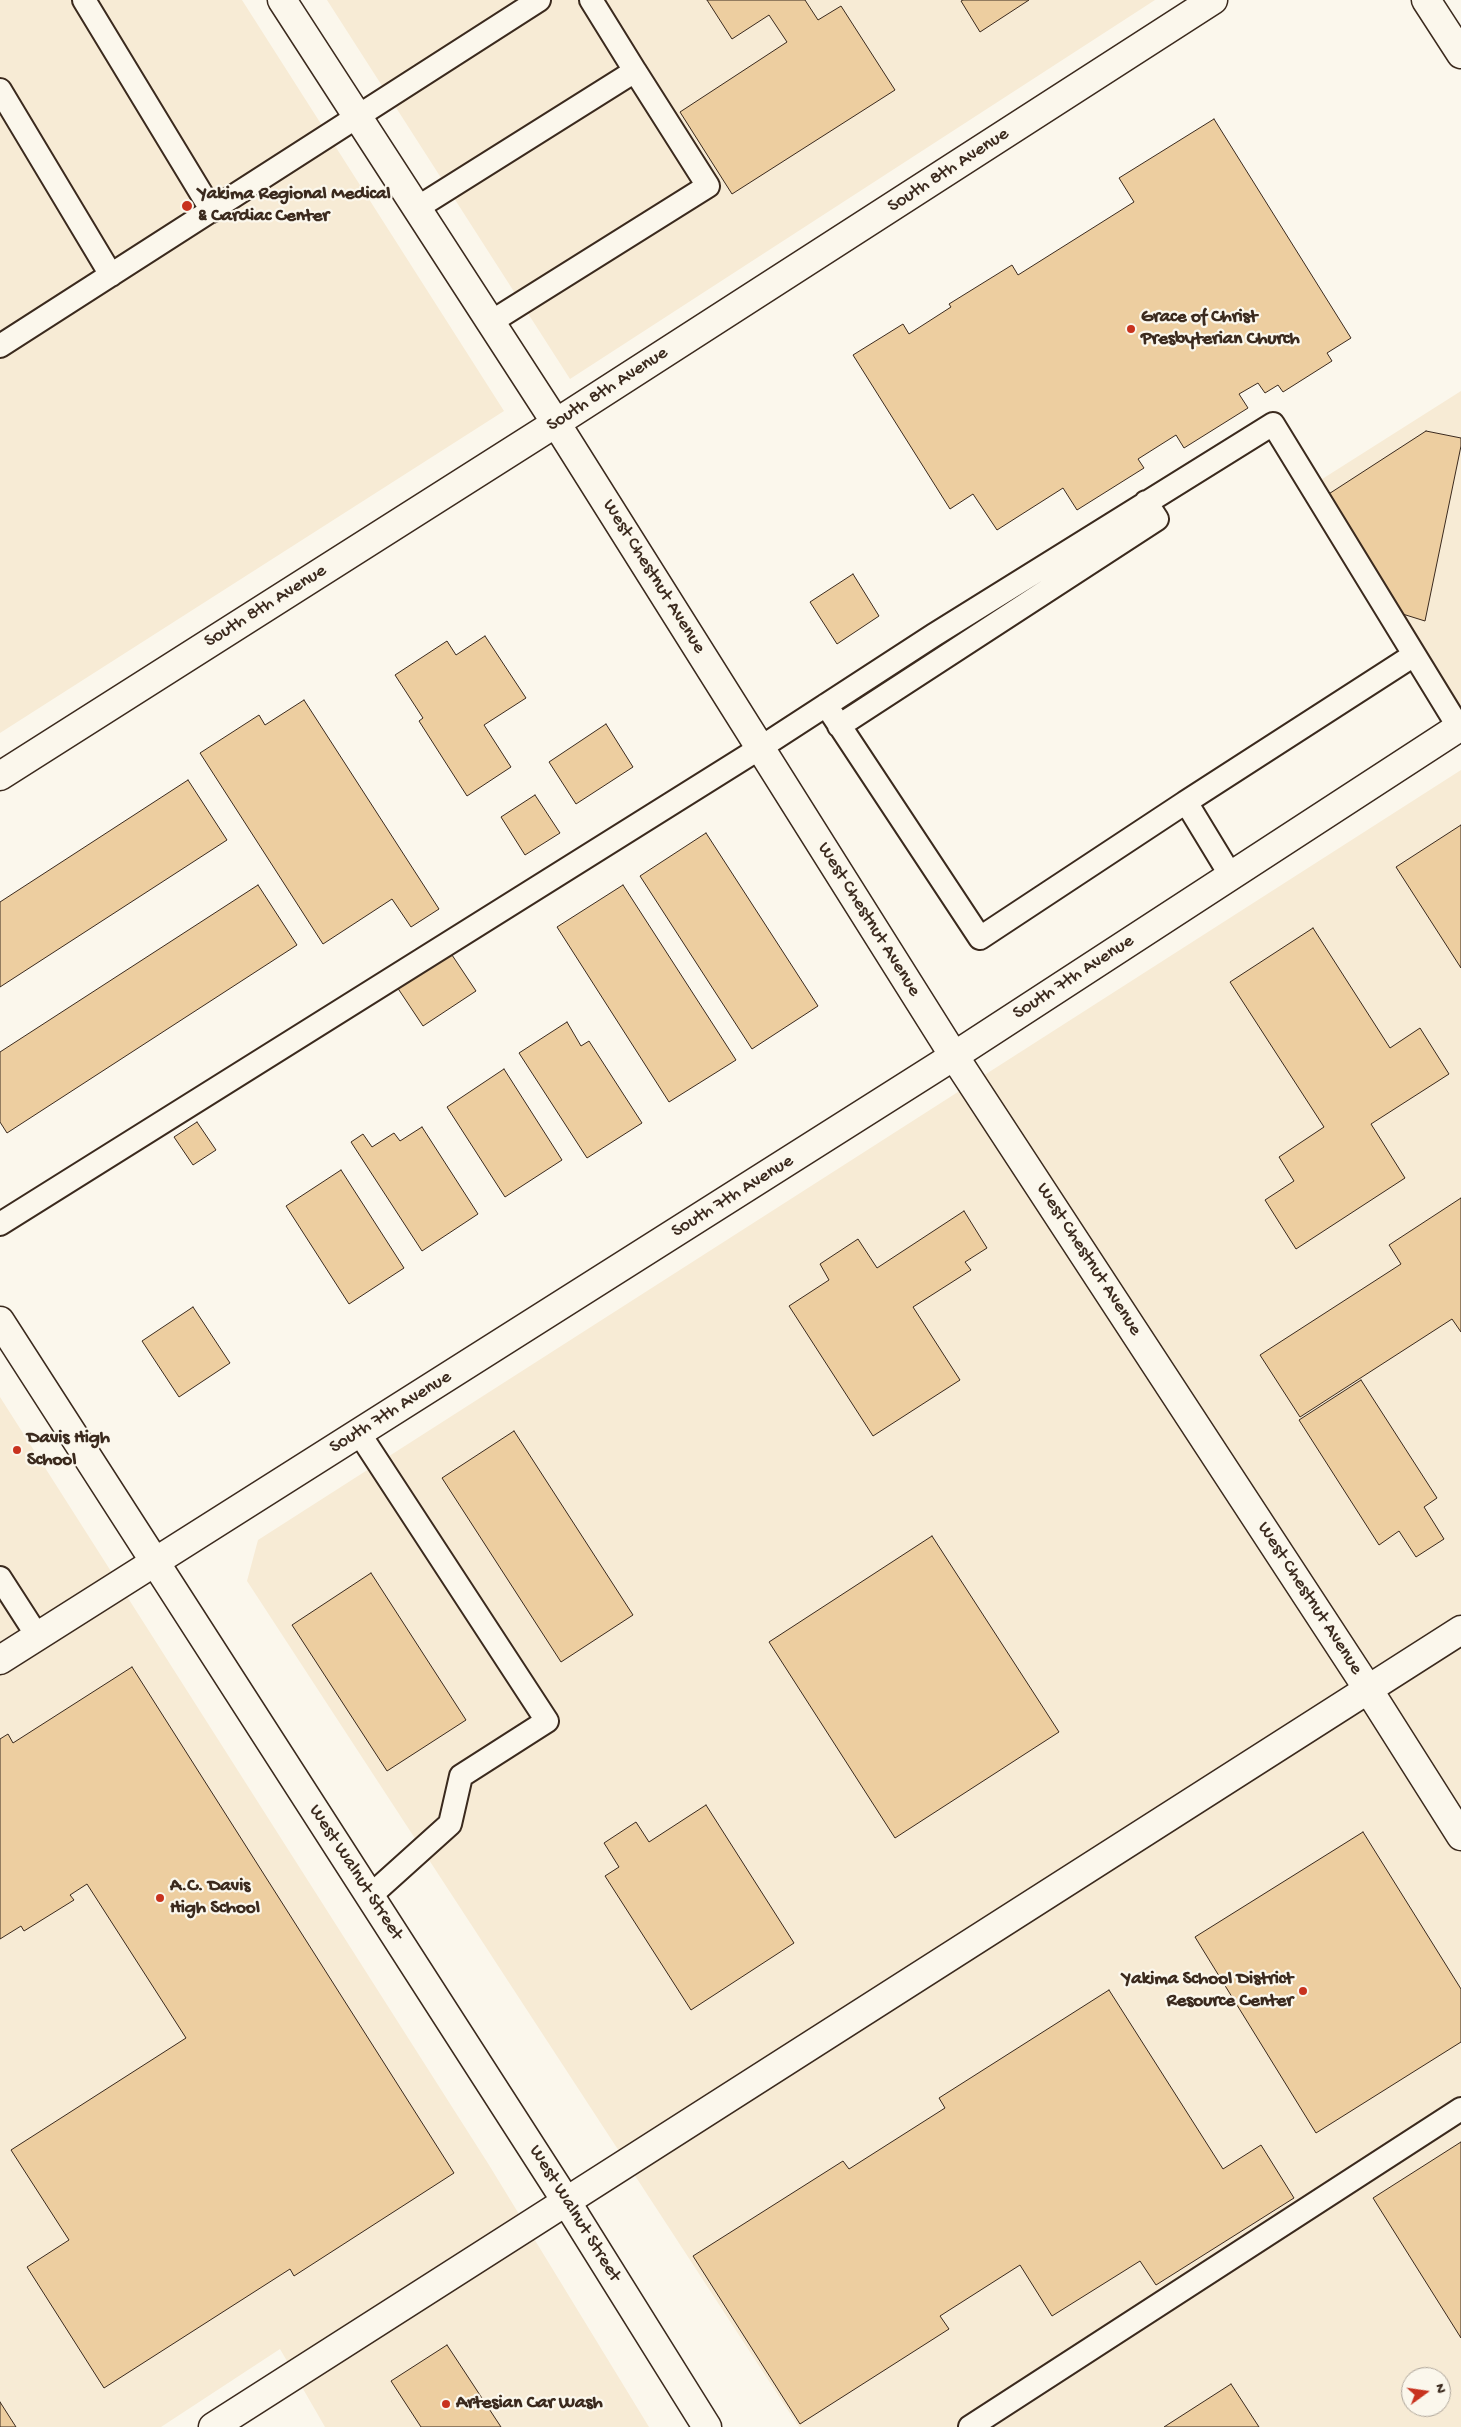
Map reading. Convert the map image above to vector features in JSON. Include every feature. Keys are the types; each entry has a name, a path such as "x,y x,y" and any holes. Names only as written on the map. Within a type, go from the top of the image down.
{"street":[{"name":"West Chestnut Avenue","path":"282,0 556,423 954,1056 1368,1689 1461,1836"},
{"name":"South 8th Avenue","path":"0,776 556,423 1214,0"},
{"path":"1426,0 1461,54"},
{"name":"South 7th Avenue","path":"0,1660 954,1056 1460,728"},
{"name":"West Walnut Street","path":"0,1321 566,2201 707,2427"},
{"path":"213,2427 1461,1630"}],"lane":[{"path":"84,0 212,211"},
{"path":"1,343 212,211 538,0"},
{"path":"491,322 708,186 591,0"},
{"path":"417,208 635,71"},
{"path":"0,90 111,275"},
{"path":"0,1224 760,748 1146,502 1273,424 1460,728"},
{"path":"839,726 1157,519 1146,502"},
{"path":"826,705 980,938 1414,655"},
{"path":"1186,802 1232,876"},
{"path":"359,1433 547,1721 461,1776 450,1824 370,1896"},
{"path":"0,1578 38,1636"},
{"path":"970,2427 1461,2108"}],"shaded area":[{"name":"Yakima Regional Medical & Cardiac Center","path":"0,0 242,0 504,411 0,733"},
{"path":"327,0 1155,0 570,379"},
{"path":"1461,391 1461,730 1308,488"},
{"path":"1461,770 1461,2427 799,2427 247,1581 258,1540"},
{"name":"A.C. Davis High School","path":"0,1397 489,2165 649,2427 325,2427 280,2349 161,2427 0,2427"}],"building":[{"path":"707,0 805,0 818,20 841,6 895,90 732,194 680,112 787,42 769,15 732,39"},
{"path":"1029,0 980,32 961,1"},
{"name":"Grace of Christ Presbyterian Church","path":"1214,119 1351,338 1327,353 1332,361 1283,392 1278,385 1265,393 1258,383 1239,394 1248,408 1184,448 1176,435 1138,459 1144,468 1077,510 1063,488 997,530 973,494 950,509 853,355 903,324 909,334 951,307 949,304 1012,265 1018,275 1134,202 1119,178"},
{"path":"1426,431 1461,438 1461,446 1425,621 1393,611 1321,499"},
{"path":"853,574 879,616 837,644 810,602"},
{"path":"485,636 526,698 484,725 511,767 467,796 419,721 423,718 395,675 447,641 456,655"},
{"path":"304,700 439,909 411,927 392,899 323,944 200,753 259,715 265,725"},
{"path":"606,724 633,767 576,804 549,762"},
{"path":"188,780 227,840 0,987 0,902"},
{"path":"535,795 560,833 525,855 501,817"},
{"path":"1461,825 1461,968 1396,867"},
{"path":"706,833 818,1006 752,1049 640,876"},
{"path":"258,885 297,945 7,1133 0,1122 0,1052"},
{"path":"623,885 736,1060 669,1102 557,927"},
{"path":"1313,928 1390,1048 1420,1028 1449,1074 1371,1124 1405,1178 1296,1249 1265,1200 1294,1181 1279,1157 1324,1127 1230,982"},
{"path":"448,949 476,991 423,1026 395,984"},
{"path":"567,1022 581,1046 589,1041 642,1123 587,1158 519,1053"},
{"path":"504,1069 562,1160 505,1197 447,1107"},
{"path":"197,1122 216,1150 193,1165 174,1137"},
{"path":"422,1127 478,1214 422,1251 351,1142 363,1134 372,1147 394,1133 400,1141"},
{"path":"341,1170 404,1268 349,1304 286,1206"},
{"path":"1461,1198 1461,1332 1452,1319 1300,1417 1260,1355 1401,1264 1389,1245"},
{"path":"964,1211 987,1248 965,1262 971,1270 913,1307 960,1380 873,1436 789,1306 829,1280 820,1264 858,1239 877,1268"},
{"path":"193,1307 230,1363 179,1397 142,1341"},
{"path":"1361,1380 1437,1498 1424,1507 1444,1539 1416,1557 1399,1531 1379,1545 1299,1420"},
{"path":"514,1431 633,1615 561,1662 442,1478"},
{"path":"932,1536 1059,1732 895,1838 769,1642"},
{"path":"371,1573 466,1720 387,1771 292,1625"},
{"path":"132,1667 454,2173 294,2276 290,2269 104,2388 27,2267 69,2240 11,2150 186,2038 87,1884 70,1895 74,1900 24,1931 21,1926 0,1939 0,1739 8,1734 13,1743"},
{"path":"706,1805 794,1943 691,2010 605,1876 619,1867 604,1843 636,1822 649,1842"},
{"path":"1363,1832 1461,1989 1461,2042 1316,2133 1195,1937"},
{"path":"1109,1990 1223,2169 1261,2145 1294,2198 1156,2285 1140,2261 1052,2316 1020,2265 940,2316 949,2329 800,2424 693,2256 843,2161 849,2169 945,2108 939,2098"},
{"path":"1461,2142 1461,2338 1373,2198"},
{"name":"Artesian Car Wash","path":"447,2345 501,2427 421,2427 391,2381"},
{"path":"1231,2384 1259,2427 1164,2427"},
{"path":"0,2402 16,2427 0,2427"}],"place":[{"name":"Yakima Regional Medical & Cardiac Center","path":"187,206"},
{"name":"Grace of Christ Presbyterian Church","path":"1131,329"},
{"name":"Davis High School","path":"17,1450"},
{"name":"A.C. Davis High School","path":"160,1898"},
{"name":"Yakima School District Resource Center","path":"1303,1991"},
{"name":"Artesian Car Wash","path":"446,2404"}]}
